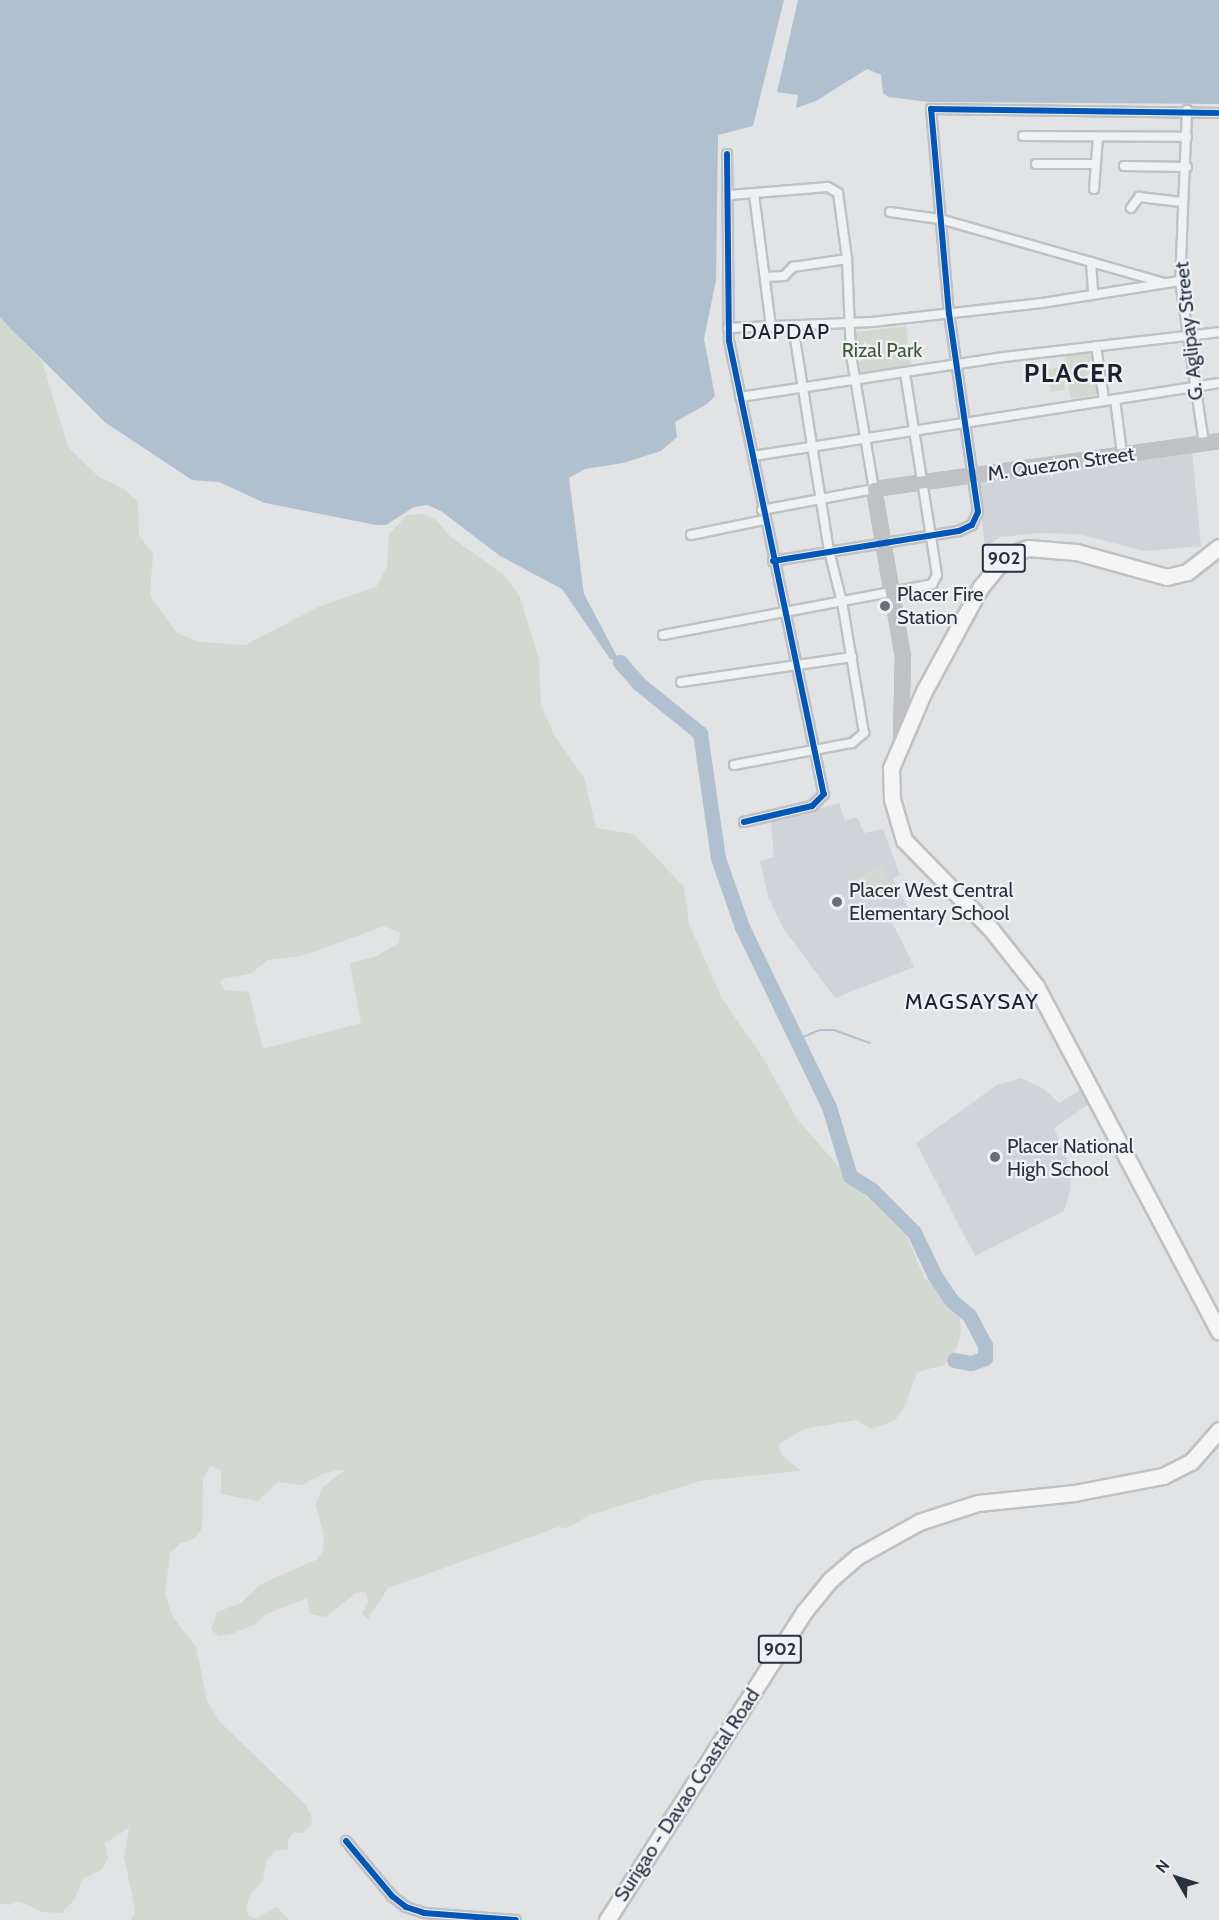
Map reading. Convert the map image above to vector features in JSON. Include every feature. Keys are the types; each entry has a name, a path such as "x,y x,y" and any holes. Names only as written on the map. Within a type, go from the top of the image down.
{"highway":[{"name":"902","path":"1219,547 1187,572 1159,577 1077,552 1040,548 1012,552 994,568 980,588 900,740 891,768 891,786 904,840 990,928 1023,969 1064,1032 1219,1332"},
{"name":"Surigao - Davao Coastal Road","path":"607,1920 804,1612 829,1581 874,1545 919,1522 978,1503 1074,1493 1171,1473 1199,1455 1219,1430"}],"street":[{"path":"773,561 959,531 972,525 978,512 949,314 929,120 933,107 1217,113"},
{"name":"G. Aglipay Street","path":"1187,111 1187,166 1182,202 1180,281 1204,443"},
{"path":"1023,136 1187,137"},
{"path":"1095,189 1098,137"},
{"path":"727,154 730,195 728,328 764,520 824,794 818,803 744,822"},
{"path":"1036,164 1096,164"},
{"path":"1124,166 1187,166"},
{"path":"730,195 836,189 847,259 849,322 855,382 885,542 903,657 900,740"},
{"path":"754,194 771,327"},
{"path":"1131,208 1139,197 1182,202"},
{"path":"890,212 940,219 1161,282"},
{"path":"766,277 784,276 793,267 847,259"},
{"path":"1091,262 1093,294"},
{"path":"728,328 793,326 949,314 1180,281"},
{"path":"734,765 852,743 863,737 852,657 842,602 829,551 793,326"},
{"path":"740,397 1096,346 1219,332"},
{"path":"1096,346 1104,400"},
{"path":"663,635 784,614 892,591 921,588 935,581 916,428 905,374"},
{"path":"753,456 916,428 1219,383"},
{"path":"1115,399 1122,454"},
{"name":"M. Quezon Street","path":"762,510 874,489 1219,441"},
{"path":"691,535 764,520"},
{"path":"681,682 852,657"},
{"path":"346,1841 392,1896 406,1907 424,1913 516,1920"}],"shaded area":[{"path":"1192,450 1201,546 1145,551 1078,534 1040,533 1000,537 985,547 977,481"},
{"name":"Placer West Central Elementary School","path":"839,803 845,821 857,817 864,833 883,829 900,875 893,879 908,908 890,918 914,967 835,998 783,928 768,896 760,861 774,857 771,822"},
{"name":"Placer National High School","path":"1021,1078 1044,1089 1059,1103 1081,1089 1089,1104 1054,1128 1072,1172 1070,1191 1064,1211 975,1256 916,1143 997,1085"}],"green space":[{"path":"0,317 42,361 68,447 99,477 124,489 138,502 139,535 153,554 150,596 177,633 199,642 245,645 318,607 376,587 387,567 389,534 407,515 424,514 435,519 451,537 504,575 520,597 539,660 541,705 556,738 584,778 596,828 634,834 684,887 689,924 723,1000 765,1061 797,1119 862,1193 902,1225 924,1277 960,1318 961,1331 957,1348 944,1365 917,1372 905,1406 895,1420 872,1429 856,1420 804,1429 779,1444 781,1454 801,1471 700,1481 590,1515 567,1528 558,1527 388,1588 368,1619 362,1614 368,1601 365,1592 356,1593 325,1617 310,1614 307,1598 266,1614 256,1624 231,1634 219,1636 211,1630 217,1612 241,1603 261,1584 318,1559 323,1550 324,1537 316,1505 322,1488 346,1469 325,1473 302,1485 278,1482 258,1501 221,1494 221,1470 210,1466 203,1479 202,1528 194,1539 181,1543 170,1553 165,1593 172,1616 196,1647 207,1700 218,1720 306,1805 312,1817 311,1826 303,1833 294,1832 288,1840 288,1849 275,1851 267,1860 263,1880 250,1895 246,1908 248,1916 256,1918 277,1907 289,1920 131,1920 135,1914 134,1904 124,1857 129,1828 105,1843 108,1859 101,1870 84,1878 74,1900 61,1913 43,1912 18,1901 10,1905 0,1903","holes":["384,926 400,933 399,943 375,957 350,963 361,1023 263,1049 249,992 225,990 220,982 225,978 251,974 267,960 302,956"]},
{"name":"Rizal Park","path":"906,326 911,367 857,373 852,333"},
{"path":"1093,351 1099,395 1070,399 1064,355"},
{"path":"1061,367 1065,390 1051,392 1047,369"},
{"path":"882,866 890,883 858,898 850,881"}],"water":[{"path":"0,0 784,0 753,126 718,135 716,280 704,339 715,396 707,404 675,422 677,437 661,451 623,463 585,469 569,478 584,594 620,662 610,659 562,589 500,556 441,511 428,505 414,507 386,525 376,525 265,503 219,482 192,480 106,423 12,330 0,317"},
{"path":"798,0 1219,0 1219,104 929,102 888,97 883,93 881,75 867,69 816,101 796,108 798,95 777,92"}],"waterway":[{"path":"620,662 638,683 700,733 718,858 742,927 829,1107 850,1176 872,1190 914,1232 935,1276 951,1300 969,1315 985,1345 985,1358 971,1363 954,1360"},
{"path":"796,1040 820,1030 834,1030 870,1043"}],"cycle path":[{"path":"773,561 959,531 972,525 978,512 949,314 931,109 1217,113"},
{"path":"727,154 729,341 824,794 812,806 744,822"},
{"path":"346,1841 392,1896 406,1907 424,1913 516,1920"}],"place":[{"name":"Placer Fire Station","path":"885,606"},
{"name":"Placer West Central Elementary School","path":"837,902"},
{"name":"Placer National High School","path":"995,1157"}],"district":[{"name":"DAPDAP","path":"786,332"},
{"name":"PLACER","path":"1074,374"},
{"name":"MAGSAYSAY","path":"972,1002"}]}
